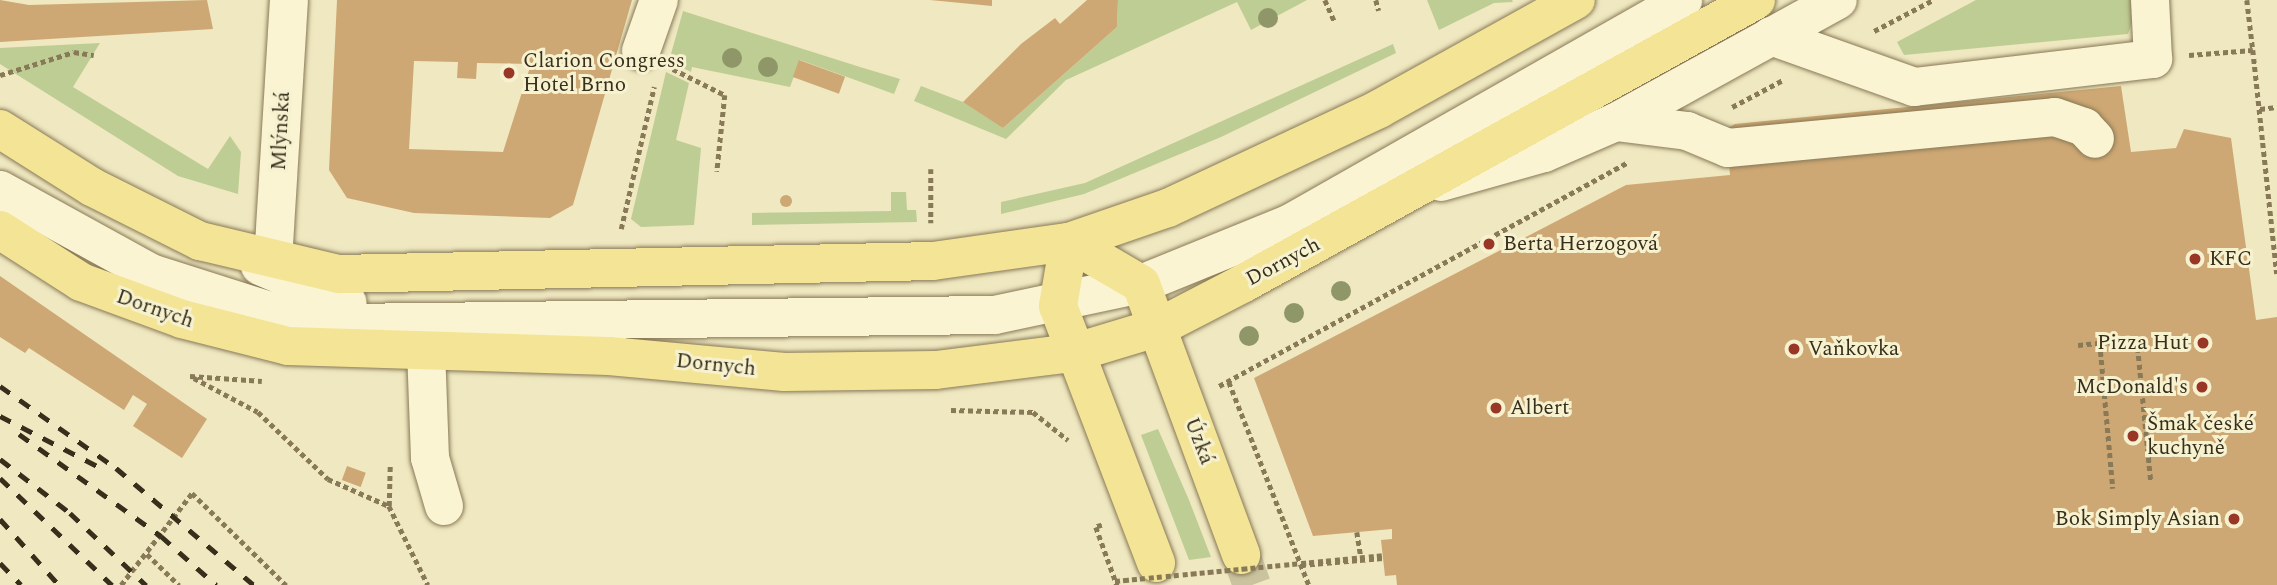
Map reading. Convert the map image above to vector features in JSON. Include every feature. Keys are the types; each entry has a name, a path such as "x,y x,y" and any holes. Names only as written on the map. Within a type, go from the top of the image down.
{"main road":[{"path":"0,129 92,187 200,241 273,261 339,274 423,276 933,261 1069,242 1168,208 1379,109 1576,0"},
{"name":"Dornych","path":"0,230 81,282 248,339 610,356 784,372 936,370 1073,353 1158,327 1419,188 1756,0"},
{"path":"1069,242 1132,276"},
{"path":"1069,242 1058,297 1073,353 1156,563"},
{"name":"Úzká","path":"1132,276 1158,327 1241,555"}],"street":[{"path":"651,57 659,0"},
{"path":"1132,276 1280,206 1644,0"},
{"path":"0,190 151,273 267,310 345,323 923,320 1058,297 1132,276 1291,223 1683,0"},
{"name":"Dornych","path":"1419,188 1544,153 1616,122 1839,0"},
{"path":"1771,36 1914,87 2153,59 2150,0"},
{"name":"Mlýnská","path":"273,261 288,13"},
{"path":"1687,131 1690,95 1701,75"},
{"path":"1616,122 1687,131 1728,148 2055,117 2084,127 2095,139"},
{"path":"0,172 160,261 268,291 348,303 1058,297"},
{"path":"200,241 348,303"},
{"path":"425,349 430,458 444,506"}],"path":[{"path":"1325,0 1335,22"},
{"path":"1376,0 1379,11"},
{"path":"2247,0 2277,274"},
{"path":"2153,59 2253,50"},
{"path":"0,75 74,52 94,55"},
{"path":"620,237 651,57 725,95 717,172"},
{"path":"2260,109 2277,107"},
{"path":"1183,400 1229,382 1633,160"},
{"path":"931,169 931,209"},
{"path":"2078,345 2137,339 2151,482"},
{"path":"2100,343 2113,488"},
{"path":"190,376 258,412 328,479 389,506 428,585"},
{"path":"1229,382 1309,585"},
{"path":"121,585 192,493 286,585"},
{"path":"1096,527 1116,583 1383,556 1301,565"},
{"path":"1357,532 1361,557"},
{"path":"147,554 178,585"}],"green space":[{"path":"1118,0 1307,0 1251,30 1237,2 1066,80 1006,139 914,101 921,86 984,110 1003,128 1117,27"},
{"path":"1427,0 1513,2 1494,3 1439,30"},
{"path":"1976,0 2140,0 2128,34 1904,55 1897,42"},
{"path":"683,11 900,79 894,94 800,60 790,87 692,67 691,72 669,61"},
{"path":"100,43 73,87 208,169 230,136 241,152 238,194 178,176 0,64 0,48"},
{"path":"1393,44 1396,53 1221,137 1084,194 1001,214 1001,202 1085,183"},
{"path":"666,72 689,83 676,140 701,148 694,225 641,227 631,219"},
{"path":"891,192 906,192 907,210 916,210 917,222 752,225 752,213 891,211"},
{"path":"1158,429 1211,557 1189,560 1141,435"}],"building":[{"path":"0,0 29,5 207,0 213,29 0,42"},
{"path":"337,0 632,0 573,205 550,218 414,213 347,198 329,170","holes":["414,61 458,62 457,78 476,79 477,63 531,64 503,152 409,149"]},
{"path":"930,0 992,0 992,6"},
{"path":"1087,0 1118,0 1117,27 1003,128 963,102 1021,44 1055,18 1060,24"},
{"path":"799,60 845,77 839,94 793,77"},
{"name":"Vaňkovka","path":"2121,86 2131,152 2176,148 2184,129 2231,138 2256,320 2277,317 2277,585 1397,585 1396,575 1385,576 1381,540 1392,539 1392,529 1313,536 1254,378 1626,185 1730,175 1726,129 1735,124"},
{"path":"786,195 792,201 786,207 780,201"},
{"path":"0,276 207,419 182,458 133,426 147,404 133,395 124,410 29,348 25,353 0,337"},
{"path":"347,466 366,473 361,487 342,480"}],"tunnel":[{"path":"1241,555 1252,585"}],"railway":[{"path":"0,386 116,468 254,585"},
{"path":"0,416 105,470"},
{"path":"19,434 161,536 216,585"},
{"path":"0,459 70,513 146,585"},
{"path":"0,478 112,585"},
{"path":"0,519 59,585"},
{"path":"0,563 21,585"}],"place":[{"name":"Clarion Congress Hotel Brno","path":"509,73"},
{"name":"Berta Herzogová","path":"1489,244"},
{"name":"KFC","path":"2195,259"},
{"name":"Pizza Hut","path":"2203,343"},
{"name":"Vaňkovka","path":"1794,349"},
{"name":"McDonald's","path":"2202,387"},
{"name":"Albert","path":"1496,408"},
{"name":"Šmak české kuchyně","path":"2133,436"},
{"name":"Bok Simply Asian","path":"2234,519"}]}
